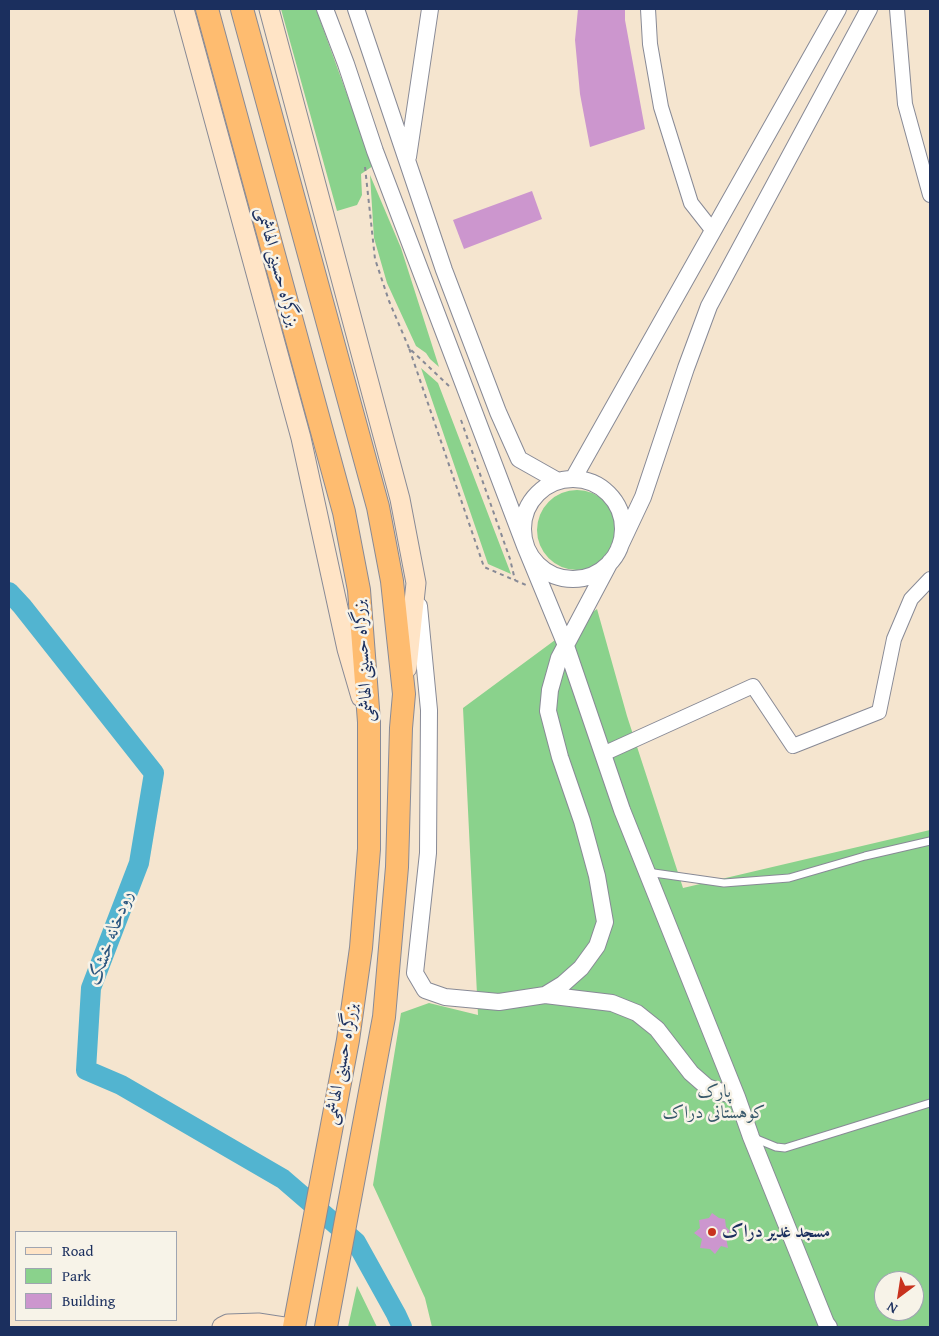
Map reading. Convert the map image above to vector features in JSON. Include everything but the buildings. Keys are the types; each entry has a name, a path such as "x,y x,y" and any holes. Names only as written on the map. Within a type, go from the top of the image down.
{"highway":[{"name":"بزرگراه حسینی الهاشمی","path":"207,9 344,512 358,590 369,722 369,849 361,948 348,1040 294,1327"},
{"name":"بزرگراه حسینی الهاشمی","path":"242,9 378,507 392,581 404,694 401,728 397,867 384,1017 326,1327"}],"main road":[{"path":"184,9 301,438 346,649 369,722"},
{"path":"269,9 400,498 416,583 404,694"},
{"path":"222,1327 228,1324 258,1323 284,1327"}],"street":[{"path":"325,9 346,64 375,151 525,546 565,643 622,810 737,1097 751,1137 829,1327"},
{"path":"356,9 444,270 498,412 519,459 566,480 589,482 603,489 614,501 621,515 623,531 619,548"},
{"path":"408,162 430,9"},
{"path":"648,9 650,44 661,107 691,203 713,231"},
{"path":"610,562 597,573 580,578 563,578 548,573 534,561 525,546 522,529 525,513 532,499 543,488 566,480 713,231 838,9"},
{"path":"545,995 563,984 581,968 597,946 606,922 597,876 582,821 560,757 548,711 553,676 565,643 619,548 643,497 709,306 870,9"},
{"path":"898,9 905,104 930,195"},
{"path":"478,419 498,412"},
{"path":"603,754 753,686 793,746 880,712 894,640 911,599 930,579"},
{"path":"416,583 429,710 428,853 414,973 425,990 445,997 499,1002 545,995 612,1003 637,1013 657,1029 691,1073 707,1087 737,1097"}],"lane":[{"path":"647,872 724,883 789,878 865,856 930,841"},
{"path":"751,1137 768,1145 785,1148 930,1102"}],"path":[{"path":"362,159 366,168 375,259 389,301 409,348 484,567 544,592"},
{"path":"409,348 449,386"},
{"path":"459,413 510,559 515,580"}],"green space":[{"path":"281,9 316,9 373,166 361,174 362,195 357,205 337,211"},
{"path":"370,175 401,248 439,367 426,353 416,346 387,283 374,238"},
{"path":"421,368 438,383 511,574 488,564"},
{"path":"569,490 585,490 606,501 617,522 617,538 606,559 585,570 569,570 555,564 543,552 537,538 537,522 543,508 555,496"},
{"name":"پارک کوهستانی دراک","path":"597,609 627,716 683,888 930,830 930,1327 432,1327 425,1298 373,1185 401,1013 429,1003 478,1015 463,708"},
{"path":"357,1286 377,1327 348,1327"}],"waterway":[{"name":"رودخانه خشک","path":"9,592 154,773 139,863 91,988 86,1070 121,1085 283,1179 356,1242 402,1327"}],"place":[{"name":"مسجد غدیر دراک","path":"712,1232"}]}
